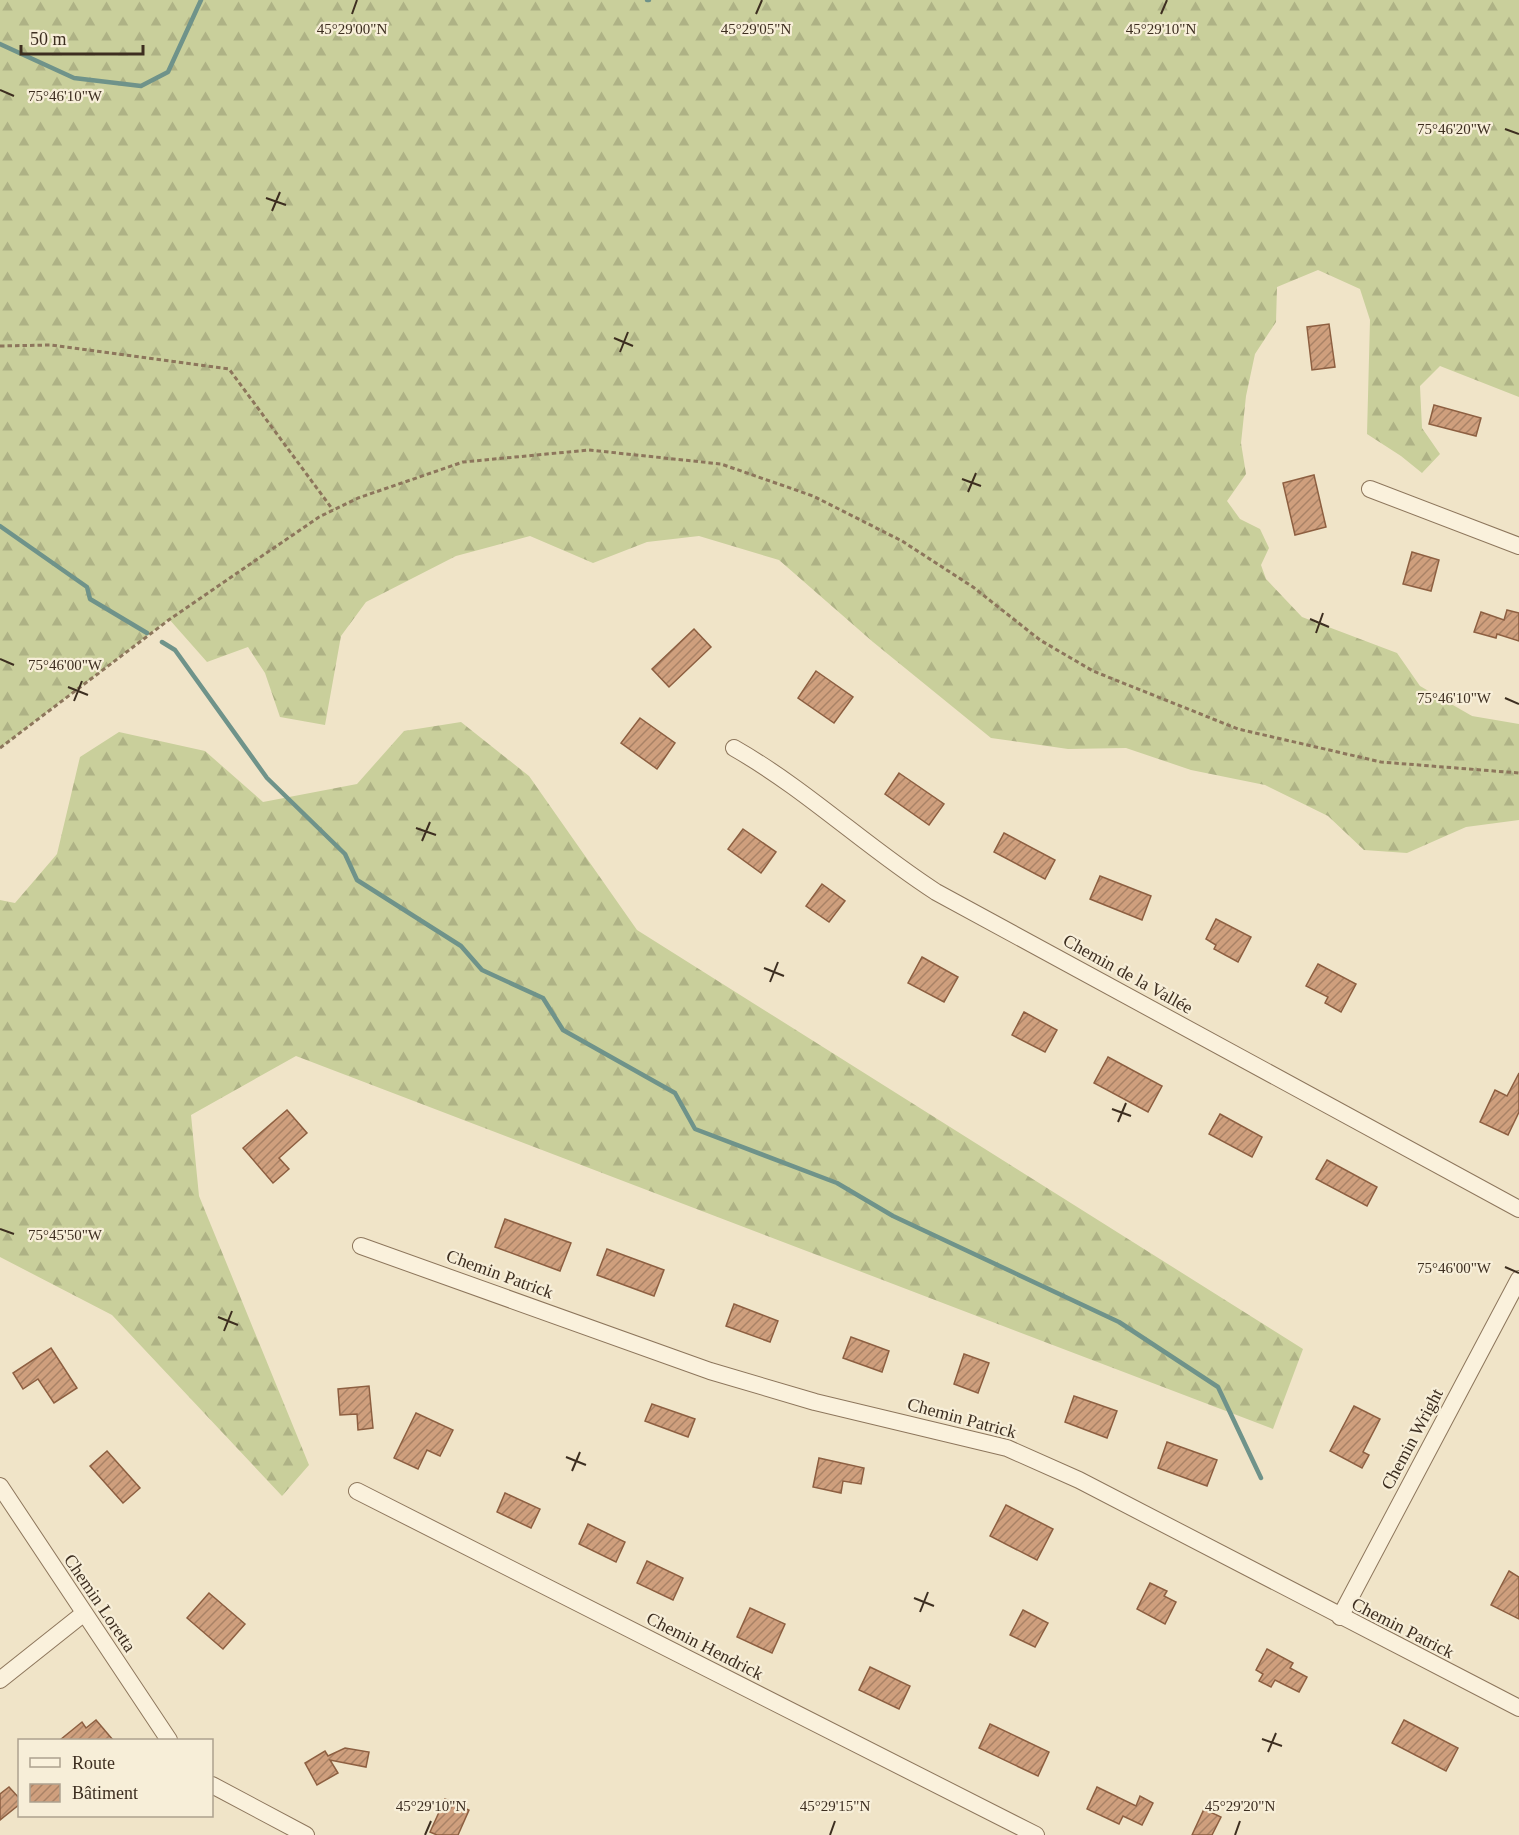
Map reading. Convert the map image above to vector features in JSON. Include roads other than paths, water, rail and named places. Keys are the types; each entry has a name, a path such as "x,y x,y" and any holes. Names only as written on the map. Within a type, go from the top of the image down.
{"street":[{"path":"1370,489 1519,546"},
{"name":"Chemin de la Vallée","path":"734,748 772,770 906,873 936,892 1519,1209"},
{"name":"Chemin Patrick","path":"361,1246 730,1377 815,1402 1007,1448 1079,1480 1519,1708"},
{"name":"Chemin Wright","path":"1340,1617 1519,1279"},
{"name":"Chemin Loretta","path":"0,1486 168,1739"},
{"name":"Chemin Hendrick","path":"357,1491 1036,1835"},
{"path":"0,1680 83,1614"},
{"path":"213,1786 306,1835"}],"waterway":[{"path":"0,44 74,78 141,86 168,72 201,0"},
{"path":"0,526 87,587 90,599 147,633"},
{"path":"162,642 175,650 267,778 345,854 357,880 461,946 482,970 543,998 563,1030 675,1093 695,1129 837,1183 893,1216 1119,1322 1218,1387 1261,1478"}]}
